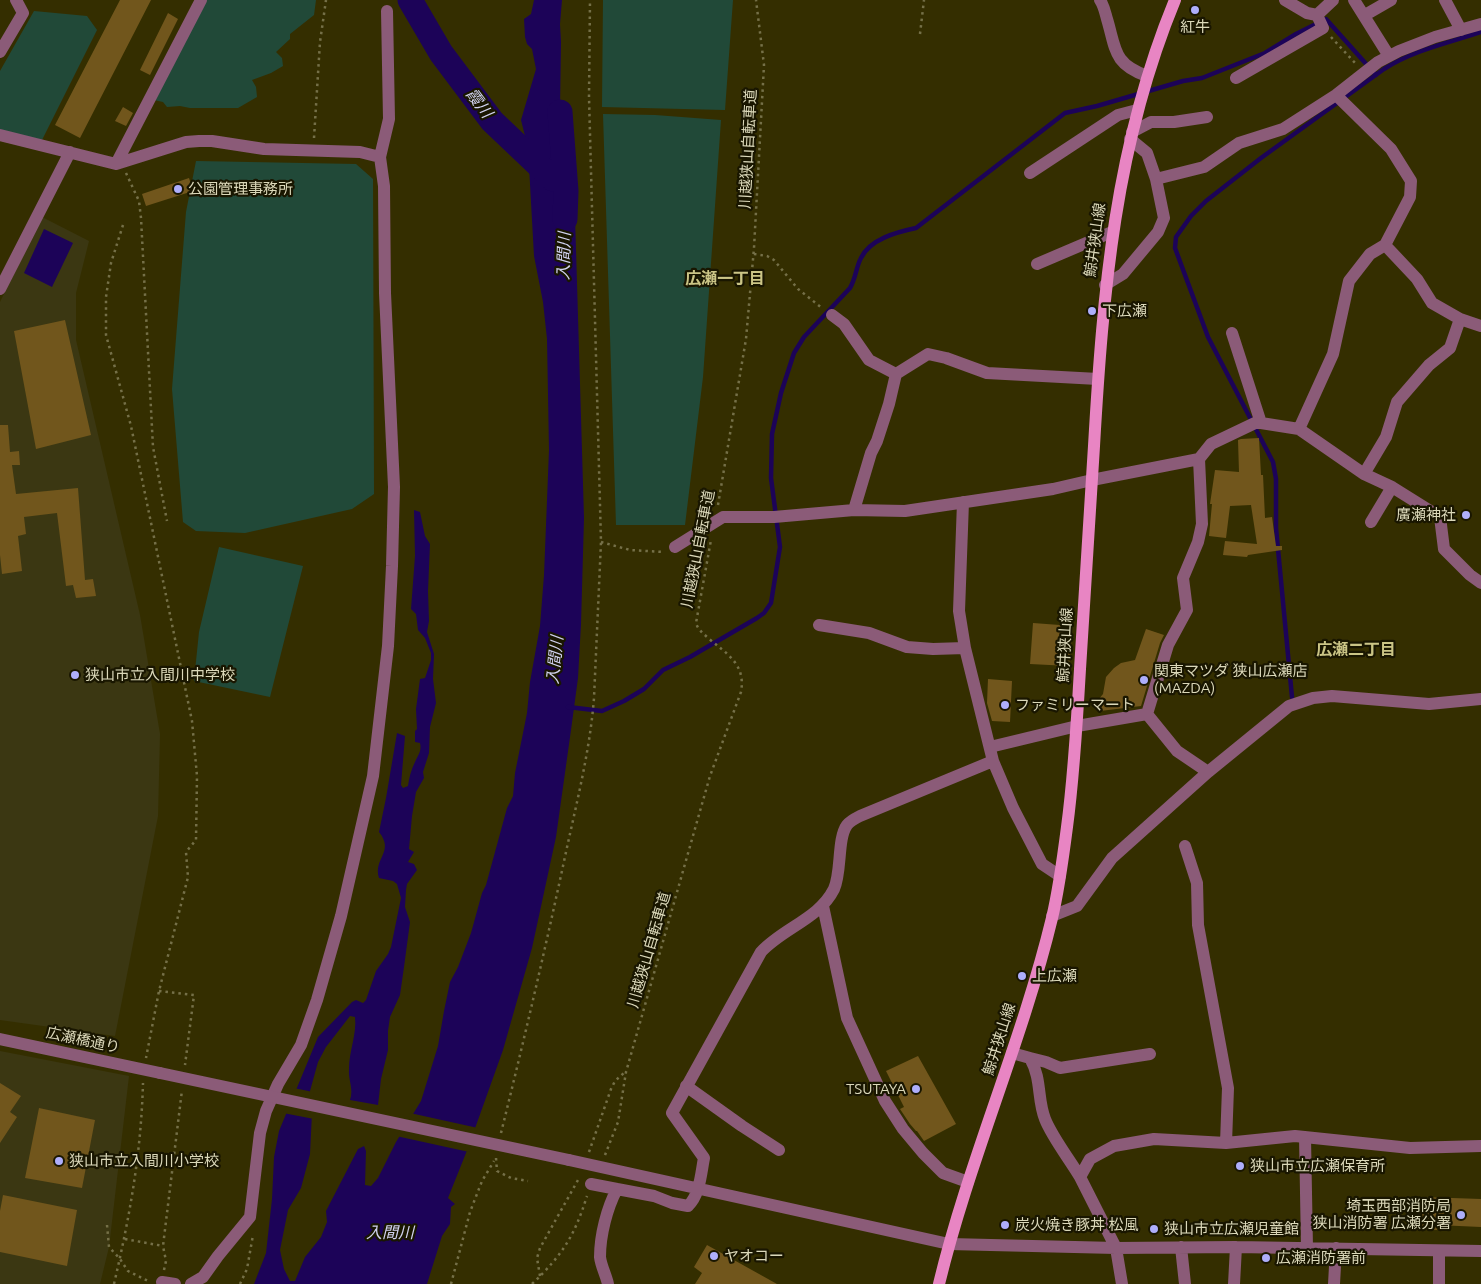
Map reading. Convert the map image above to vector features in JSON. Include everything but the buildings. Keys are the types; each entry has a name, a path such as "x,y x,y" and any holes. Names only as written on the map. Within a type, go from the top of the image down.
{"main road":[{"name":"鯨井狭山線","path":"939,1284 968,1182 1034,984 1052,916 1060,876 1068,825 1077,726 1105,285 1112,232 1131,135 1146,80 1175,0"}],"street":[{"path":"0,52 23,13 16,0"},
{"path":"116,164 200,0"},
{"path":"1100,0 1120,61 1146,80"},
{"path":"1285,0 1307,13 1317,15"},
{"path":"1317,15 1333,0"},
{"path":"1354,0 1365,15 1384,59"},
{"path":"1365,15 1391,0"},
{"path":"1445,0 1461,30"},
{"path":"191,1284 203,1277 250,1217 260,1133 266,1111 278,1084 302,1045 317,1000 341,916 373,776 388,646 394,486 385,293 384,186 380,157 389,119 386,11"},
{"path":"1236,78 1323,28 1317,15"},
{"path":"1156,179 1204,167 1239,143 1283,129 1336,95 1384,59 1435,37 1481,25"},
{"path":"1299,429 1333,354 1349,281 1370,254 1385,245 1410,197 1411,181 1392,149 1336,95"},
{"path":"1030,173 1118,115 1138,107"},
{"path":"1105,285 1123,274 1158,232 1164,218 1156,179 1147,153 1131,135 1151,122 1174,122 1207,117"},
{"path":"0,135 116,164 186,142 212,141 264,149 360,152 380,157"},
{"path":"0,289 70,152"},
{"path":"1037,264 1112,232"},
{"path":"1385,245 1416,279 1432,303 1460,320 1481,326"},
{"path":"832,315 844,324 870,360 896,374"},
{"path":"1364,474 1386,437 1398,402 1429,365 1450,348 1460,320"},
{"path":"1232,333 1258,423"},
{"path":"854,510 870,453 877,441 889,404 896,374 928,354 946,358 986,372 1098,379"},
{"path":"1147,714 1168,645 1187,610 1183,578 1198,542 1202,524 1200,459 1211,444 1258,423 1299,429 1364,474 1392,487 1440,517 1444,549 1470,575 1481,583"},
{"path":"675,547 723,517 777,517 854,510 905,511 1053,489 1200,459"},
{"path":"1371,522 1392,487"},
{"path":"963,502 959,611 965,648 990,747 1013,808 1042,864 1060,876"},
{"path":"819,625 869,633 907,647 933,649 965,648"},
{"path":"1052,916 1078,906 1112,858 1208,772 1289,706 1313,698 1332,696 1429,704 1481,699"},
{"path":"990,747 1077,726 1147,714"},
{"path":"1147,714 1177,751 1208,772"},
{"path":"586,1180 617,1189 654,1196 672,1203 688,1206 691,1204 698,1188 704,1158 672,1113 761,952 770,942 823,906 834,888 844,834 848,824 860,816 994,761"},
{"path":"1185,846 1197,884 1198,926 1228,1088 1226,1143"},
{"path":"823,906 847,1018 885,1101 902,1129 943,1173 968,1182"},
{"name":"広瀬橋通り","path":"0,1039 569,1160 949,1244 1116,1248 1236,1246 1481,1251"},
{"path":"1012,1053 1046,1062 1060,1068 1150,1054"},
{"path":"1030,1058 1036,1069 1041,1107 1045,1120 1080,1177 1116,1248 1122,1284"},
{"path":"686,1086 742,1126 780,1150"},
{"path":"1080,1177 1090,1159 1114,1146 1154,1140 1226,1143 1295,1136 1410,1148 1481,1146"},
{"path":"1305,1137 1307,1248"},
{"path":"608,1284 600,1257 602,1236 617,1189"},
{"path":"1234,1284 1236,1246"},
{"path":"1181,1247 1185,1284"},
{"path":"1334,1284 1336,1248"},
{"path":"1439,1251 1439,1284"},
{"path":"162,1282 176,1284"}],"path":[{"path":"313,151 320,42 326,0"},
{"path":"499,1142 560,881 592,719 594,698 601,542 590,127 590,0"},
{"name":"川越狭山自転車道","path":"605,1155 618,1122 626,1072 710,776 743,682 741,670 701,631 696,623 746,339 754,254 764,65 756,0"},
{"path":"920,34 924,0"},
{"path":"1323,28 1364,73"},
{"path":"116,164 128,175 139,200 154,447 167,521"},
{"path":"114,1284 125,1239 137,1171 142,1124 144,1069 159,991 188,877 186,852 196,840 197,776 192,721 178,650 131,426 106,335 106,297 111,264 123,225"},
{"path":"754,254 767,256 774,260 798,289 816,305 832,315"},
{"path":"601,542 630,550 660,553 675,547"},
{"path":"159,991 194,995 185,1069"},
{"path":"590,1150 611,1089 615,1081 626,1072"},
{"path":"107,1225 109,1247 128,1271 149,1282 162,1282 166,1261 162,1246 183,1088"},
{"path":"451,1284 470,1212 482,1181 495,1160 497,1151"},
{"path":"495,1160 497,1171 511,1178 528,1180"},
{"path":"540,1276 537,1258 540,1248 586,1180"},
{"path":"532,1284 561,1253 573,1234 586,1180"},
{"path":"240,1284 247,1269 254,1230"},
{"path":"125,1239 162,1246"}],"shaded area":[{"name":"狭山市立入間川中学校","path":"42,217 89,241 76,293 76,340 140,615 160,734 158,816 115,1036 0,1020 0,302"},
{"name":"狭山市立入間川小学校","path":"0,1051 129,1076 109,1247 100,1284 0,1284"}],"green space":[{"path":"205,0 316,0 314,15 290,34 290,39 276,52 282,58 283,66 252,80 256,87 257,97 238,108 167,107 163,102 154,100"},
{"path":"603,0 733,0 725,110 602,107"},
{"path":"34,11 87,16 97,30 42,140 0,130 0,71"},
{"path":"603,114 655,115 721,120 703,377 685,525 616,525"},
{"path":"196,161 356,164 373,179 374,494 352,509 245,533 196,531 183,522 172,389 186,212"},
{"path":"219,547 303,566 270,697 194,681 199,632"}],"water":[{"name":"入間川","path":"534,0 562,0 560,24 560,109 562,169 567,211 570,216 575,216 584,518 578,678 556,837 532,948 503,1050 448,1198 455,1204 451,1207 450,1224 442,1236 427,1284 254,1284 266,1253 274,1157 279,1131 318,1037 352,1002 356,1000 363,1003 366,1000 376,971 391,947 401,898 397,884 393,881 379,878 379,865 385,845 379,832 397,733 405,736 401,785 403,788 408,786 411,771 420,751 420,743 415,742 415,731 417,729 416,709 420,679 425,678 431,660 431,653 425,638 418,630 416,614 411,609 415,556 414,510 420,512 425,536 430,544 429,621 427,632 434,654 433,679 436,703 430,727 429,753 423,772 424,778 416,792 412,816 409,849 414,852 408,862 414,864 417,870 407,884 406,890 405,907 410,922 400,995 390,1017 388,1050 381,1079 378,1105 350,1100 349,1062 355,1030 355,1017 350,1016 326,1047 318,1062 310,1091 312,1113 310,1154 301,1188 288,1210 280,1250 284,1269 290,1281 295,1281 305,1257 321,1237 327,1222 326,1211 358,1149 364,1146 366,1151 365,1185 371,1186 378,1178 396,1142 421,1101 438,1046 450,982 471,933 507,808 513,796 515,773 527,713 530,682 540,626 549,450 547,339 543,302 534,256 528,148 521,120 536,69 532,49 527,44 525,37 524,19 531,14"},
{"path":"44,229 73,243 52,287 24,273"}],"pier":[{"path":"294,1088 313,1092 314,1119 283,1113"},
{"path":"410,1113 478,1128 469,1152 396,1136"}],"waterway":[{"name":"霞川","path":"410,0 441,53 492,121 553,179"},
{"path":"568,707 602,711 624,701 644,689 663,670 690,657 757,618 764,613 771,603 780,547 771,478 772,434 781,393 794,353 804,337 850,288 865,251 877,241 893,234 916,228 1065,113 1097,106 1183,81 1202,78 1265,53 1296,34 1326,19 1376,75"},
{"path":"1292,697 1276,528 1276,479 1273,462 1208,337 1175,248 1176,237 1191,216 1206,201 1261,158 1384,69 1419,52 1481,32"},
{"name":"入間川","path":"560,112 566,191 565,219"}],"place":[{"name":"紅牛","path":"1195,10"},
{"name":"公園管理事務所","path":"178,189"},
{"name":"下広瀬","path":"1092,311"},
{"name":"廣瀬神社","path":"1466,515"},
{"name":"狭山市立入間川中学校","path":"75,675"},
{"name":"関東マツダ 狭山広瀬店 (MAZDA)","path":"1144,680"},
{"name":"ファミリーマート","path":"1005,705"},
{"name":"上広瀬","path":"1022,976"},
{"name":"TSUTAYA","path":"916,1089"},
{"name":"狭山市立入間川小学校","path":"59,1161"},
{"name":"狭山市立広瀬保育所","path":"1240,1166"},
{"name":"埼玉西部消防局 狭山消防署 広瀬分署","path":"1461,1215"},
{"name":"炭火焼き豚丼 松風","path":"1005,1225"},
{"name":"狭山市立広瀬児童館","path":"1154,1229"},
{"name":"ヤオコー","path":"714,1256"},
{"name":"広瀬消防署前","path":"1266,1258"}],"district":[{"name":"広瀬一丁目","path":"725,279"},
{"name":"広瀬二丁目","path":"1356,650"}]}
